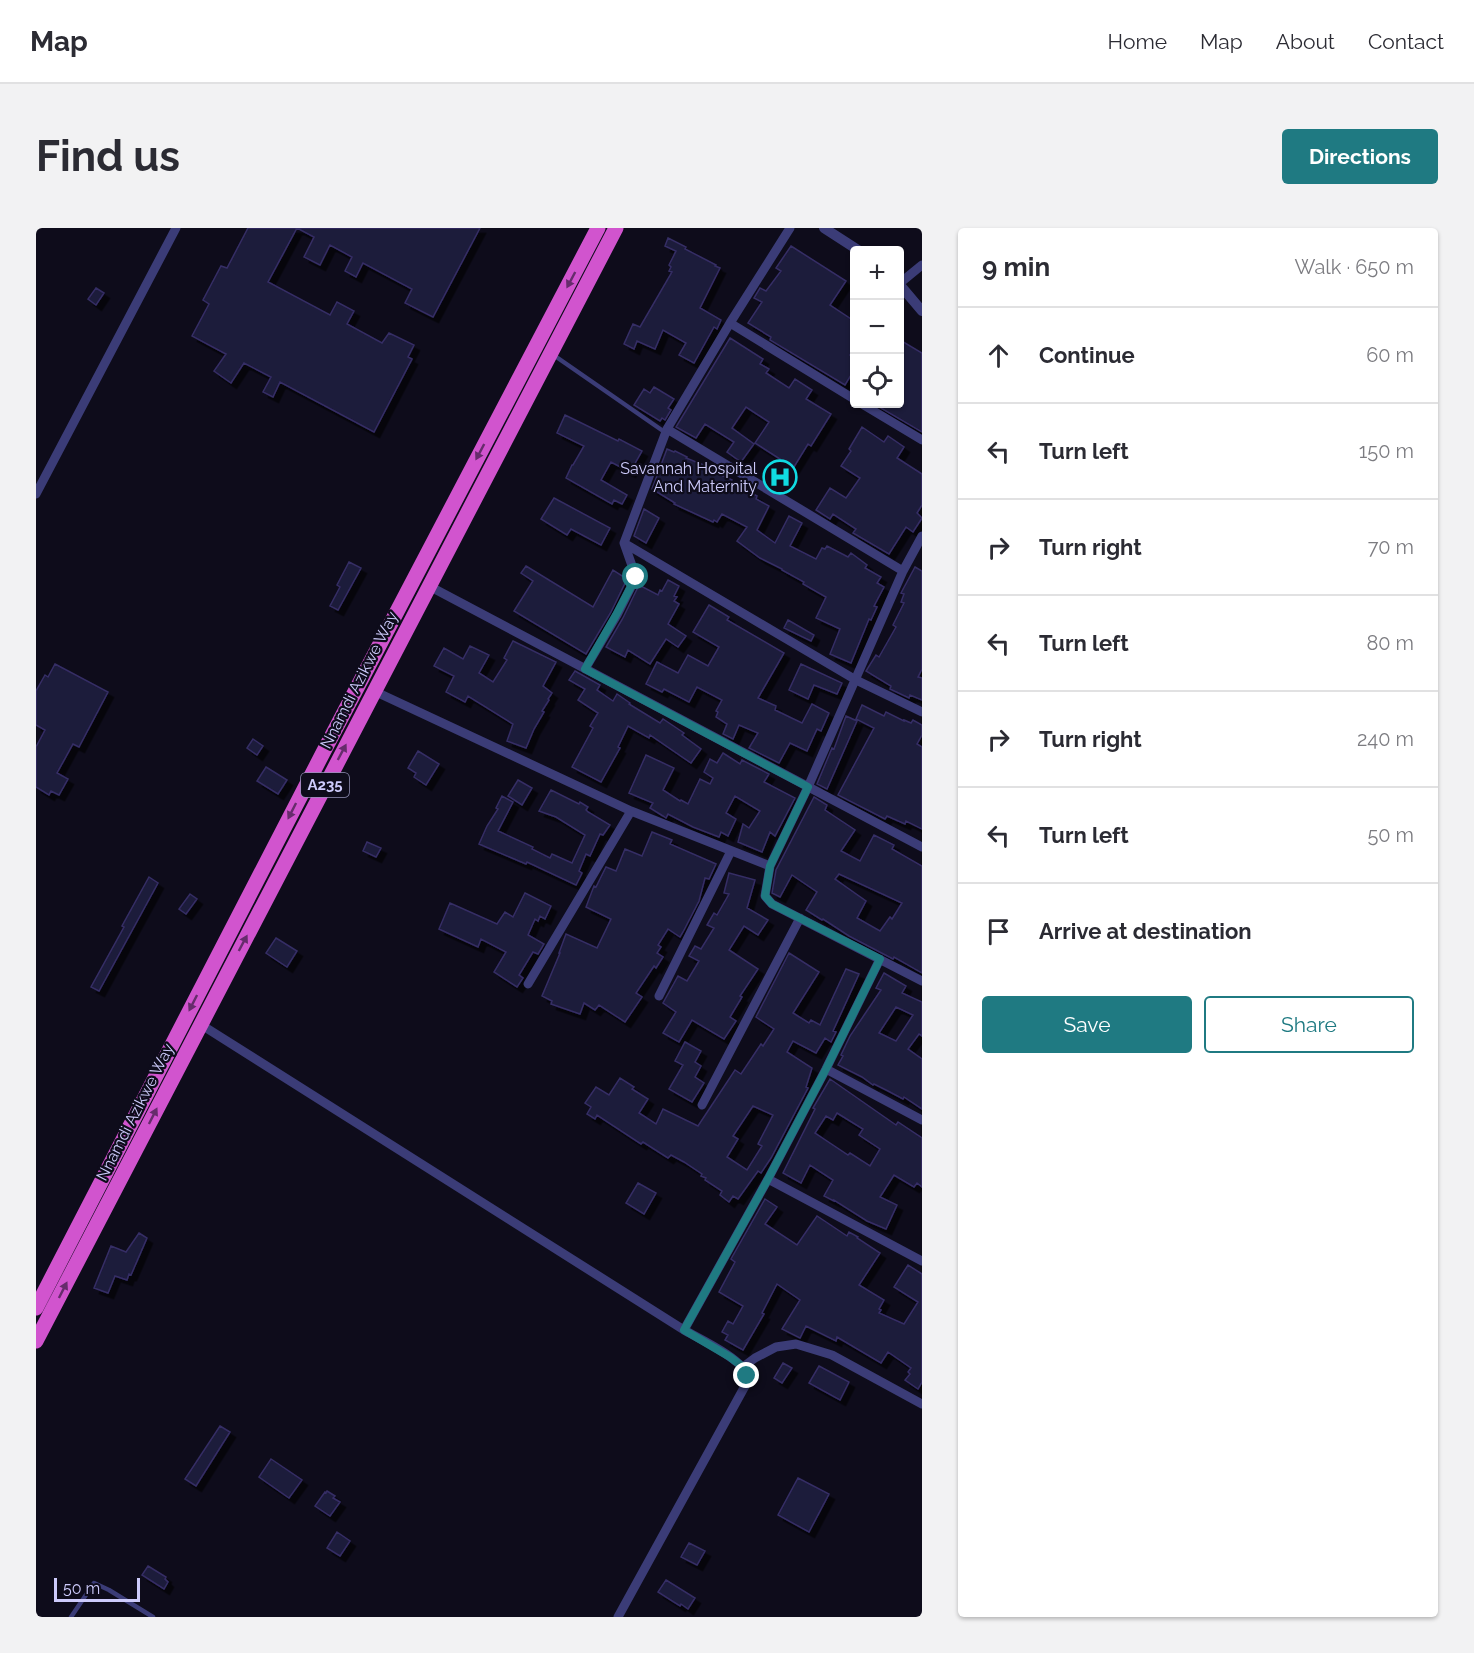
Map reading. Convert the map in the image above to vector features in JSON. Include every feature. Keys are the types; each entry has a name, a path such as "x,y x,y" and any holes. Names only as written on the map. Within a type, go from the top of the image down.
{"highway":[{"name":"Nnamdi Azikwe Way","path":"36,1308 320,757 598,228"},
{"name":"Nnamdi Azikwe Way","path":"36,1341 616,228"}],"street":[{"path":"36,494 176,228"},
{"path":"585,669 636,577 624,543 667,431 730,323 790,228"},
{"path":"824,228 852,246"},
{"path":"904,281 922,265"},
{"path":"904,289 922,311"},
{"path":"730,323 850,396"},
{"path":"869,408 922,440"},
{"path":"667,431 903,571"},
{"path":"922,536 903,571 808,787 770,866 765,896 772,904 922,981"},
{"path":"624,543 856,680 922,712"},
{"path":"429,586 922,847"},
{"path":"374,692 630,811 770,866"},
{"path":"528,984 630,811"},
{"path":"659,996 731,851"},
{"path":"702,1105 800,918"},
{"path":"684,1330 768,1179 880,959"},
{"path":"200,1024 743,1367 747,1376 745,1386 618,1617"},
{"path":"826,1069 922,1120"},
{"path":"768,1179 922,1261"},
{"path":"743,1367 776,1347 796,1344 832,1354 922,1404"}],"lane":[{"path":"550,353 667,431"},
{"path":"71,1617 94,1583 153,1617"}],"building":[{"path":"248,228 297,228 268,282 330,315 337,302 354,311 347,324 382,343 389,333 414,345 408,357 412,359 374,432 280,382 273,397 263,392 271,377 244,363 231,383 214,371 226,354 192,336 209,304 203,300 221,266 227,268"},
{"path":"297,228 480,228 433,317 405,303 412,289 363,263 356,277 345,271 352,257 330,245 320,265 304,257 314,237"},
{"path":"668,238 720,268 700,308 721,320 717,329 714,327 694,363 679,355 686,343 663,330 655,349 637,341 634,349 624,344 633,324 640,327 672,272 669,271 671,267 669,265 676,251 665,246"},
{"path":"791,246 846,281 830,305 850,318 850,377 845,385 770,340 771,337 748,323 762,302 754,298 760,288 766,291 781,271 776,268"},
{"path":"96,288 104,293 96,305 88,299"},
{"path":"730,338 763,359 760,364 769,369 766,373 789,388 795,379 812,390 806,399 831,414 811,446 808,444 781,488 767,479 780,459 755,443 769,422 746,407 732,428 754,444 741,462 727,452 734,442 705,424 696,438 676,427"},
{"path":"904,342 922,353 922,432 881,408 904,408"},
{"path":"654,387 674,399 668,408 671,410 665,420 662,418 660,421 634,405 644,389 650,393"},
{"path":"565,415 642,451 630,472 611,462 601,480 627,495 622,504 614,500 612,504 566,478 584,446 557,433"},
{"path":"862,427 884,442 888,436 904,447 897,458 922,474 922,505 917,513 922,518 913,532 906,527 889,554 853,533 856,529 833,514 830,519 816,510 830,488 846,498 860,478 841,466"},
{"path":"667,449 711,468 710,470 732,480 731,483 757,496 756,499 769,506 757,530 775,543 789,516 802,523 790,546 816,559 822,548 825,549 827,546 848,557 851,553 867,565 865,568 881,577 877,583 884,587 851,663 830,654 840,629 816,618 826,597 760,558 737,541 747,527 722,514 717,522 714,520 713,522 674,504 652,489"},
{"path":"554,498 610,528 601,545 571,529 567,535 541,519"},
{"path":"644,509 659,518 646,543 634,536"},
{"path":"349,562 361,568 338,610 330,606 340,587 337,585"},
{"path":"526,566 593,607 613,570 627,579 586,654 514,611 533,581 521,573"},
{"path":"915,567 922,571 922,669 918,677 922,678 922,700 910,695 909,698 890,689 891,686 866,671 876,655 879,657 896,627 893,625 904,603 901,602 904,594 901,593"},
{"path":"668,580 679,586 674,601 679,604 668,624 686,636 678,647 666,639 650,664 628,650 625,657 606,647 639,585 658,595"},
{"path":"709,605 729,617 727,620 784,653 758,698 776,706 775,710 802,723 812,704 829,713 821,731 817,729 807,751 790,743 779,763 749,748 758,733 739,725 733,739 723,734 727,724 716,717 718,712 716,711 722,700 697,687 689,702 664,689 662,692 646,684 657,662 678,673 688,655 708,666 719,647 693,632"},
{"path":"788,620 814,635 811,641 784,628"},
{"path":"513,641 556,662 543,686 552,693 526,748 507,741 513,724 468,696 465,702 446,692 454,676 434,666 444,648 463,659 470,646 489,655 479,673 493,682 507,660 504,658"},
{"path":"55,664 108,692 79,747 73,744 57,773 68,779 59,795 51,791 49,795 36,787 36,747 45,730 36,725 36,691 45,675 48,677"},
{"path":"801,664 842,683 837,694 814,685 808,699 789,690"},
{"path":"575,671 600,685 597,690 613,701 617,694 660,723 663,719 684,733 682,735 701,749 691,763 650,735 649,738 628,726 618,747 620,748 601,782 572,767 593,728 590,726 598,713 578,700 585,689 569,680"},
{"path":"862,705 884,716 886,712 904,721 911,723 913,720 922,725 922,735 917,744 922,747 922,829 906,821 905,824 887,816 885,819 838,795 874,728 856,719"},
{"path":"846,716 857,721 827,789 817,784 832,748 834,749"},
{"path":"253,739 263,746 257,755 247,748"},
{"path":"418,751 439,764 426,785 414,777 416,773 408,768"},
{"path":"723,753 740,764 742,760 769,774 764,782 795,798 775,836 770,832 762,852 738,842 743,824 749,828 760,811 735,796 726,813 736,819 728,836 721,832 719,837 668,814 666,818 650,808 653,803 629,793 646,755 674,768 663,790 688,804 700,779 710,784 713,778 704,772 710,759 717,763"},
{"path":"266,767 287,780 278,794 257,781"},
{"path":"518,780 532,788 522,805 508,796"},
{"path":"551,790 579,804 580,802 588,807 586,810 588,812 610,825 603,835 600,834 590,856 586,854 579,871 582,873 576,885 527,862 526,864 479,844 498,809 496,808 502,796 513,802 498,831 533,847 532,849 550,858 552,854 572,863 585,835 556,817 539,811"},
{"path":"814,797 827,805 825,810 855,830 841,851 860,861 874,835 894,845 892,849 922,866 922,973 849,936 806,910 817,892 792,875 780,897 772,893 776,870","holes":["839,874 902,903 892,919 890,917 880,931 857,918 866,901 835,879"]},
{"path":"652,832 672,840 670,844 716,864 709,879 705,878 699,901 683,932 680,937 668,929 658,945 661,947 657,953 663,957 656,968 654,966 636,993 642,997 625,1022 599,1005 595,1010 584,1003 580,1014 551,1004 552,1001 542,996 566,934 597,948 611,919 586,907 594,886 596,887 606,867 616,871 625,849 642,856"},
{"path":"367,842 381,848 376,857 363,851"},
{"path":"729,873 755,880 747,908 768,920 758,935 744,926 729,950 758,969 740,996 742,997 730,1017 736,1021 724,1039 692,1020 679,1042 663,1033 676,1012 663,1003 678,976 687,981 699,961 689,956 695,946 701,949 714,928 707,925 714,913 717,915 729,894 724,893"},
{"path":"149,877 158,883 99,991 91,987"},
{"path":"525,893 551,906 545,919 540,916 538,921 535,919 528,935 544,944 538,954 533,952 519,975 523,978 517,987 494,972 506,952 481,939 478,947 439,929 450,903 497,924 505,912 513,917"},
{"path":"190,894 197,899 186,914 179,909"},
{"path":"276,938 297,951 287,967 266,953"},
{"path":"789,953 819,972 793,1013 809,1023 811,1020 820,1025 846,969 859,974 833,1031 836,1032 831,1042 825,1038 816,1053 793,1041 787,1052 812,1068 806,1087 808,1088 771,1158 761,1173 758,1171 738,1199 733,1196 729,1202 720,1195 722,1191 684,1162 671,1155 668,1158 643,1142 641,1144 597,1115 595,1119 587,1114 591,1107 585,1103 596,1087 609,1095 620,1078 648,1099 639,1113 656,1124 663,1109 698,1126 735,1070 741,1074 774,1029 756,1017","holes":["753,1106 773,1115 758,1144 762,1146 747,1170 727,1157 738,1139 733,1136"]},
{"path":"884,973 906,986 902,993 922,1002 922,1036 919,1034 908,1049 922,1059 922,1109 904,1097 903,1099 873,1085 838,1065 850,1036 881,990 876,988","holes":["896,1007 913,1015 896,1041 879,1033"]},
{"path":"685,1042 701,1051 695,1062 701,1066 695,1077 704,1083 692,1102 669,1089 683,1065 675,1061"},
{"path":"830,1079 896,1125 898,1122 922,1138 922,1187 917,1183 914,1187 894,1175 880,1197 897,1205 886,1229 867,1221 824,1196 833,1180 810,1165 801,1183 783,1173 815,1109 813,1108","holes":["837,1113 863,1129 859,1135 880,1149 870,1166 850,1153 848,1155 815,1133 826,1116 833,1120"]},
{"path":"638,1183 656,1193 644,1214 626,1203"},
{"path":"765,1199 777,1207 765,1224 797,1245 817,1216 847,1236 849,1232 858,1237 880,1253 859,1285 884,1300 879,1313 904,1324 918,1302 894,1287 908,1265 922,1274 922,1382 918,1389 905,1380 911,1368 888,1352 881,1363 837,1337 836,1341 806,1326 800,1338 782,1329 800,1300 777,1284 762,1313 764,1314 743,1350 725,1340 728,1335 722,1332 728,1321 733,1324 743,1306 719,1292 735,1262 731,1259"},
{"path":"139,1233 147,1238 127,1280 115,1276 108,1293 94,1288 111,1246 126,1252"},
{"path":"783,1363 792,1368 782,1383 774,1378"},
{"path":"819,1366 849,1382 840,1400 809,1383"},
{"path":"220,1426 230,1432 196,1486 185,1479"},
{"path":"271,1459 302,1480 289,1498 259,1477"},
{"path":"798,1478 829,1494 809,1532 778,1515"},
{"path":"327,1491 340,1502 330,1516 315,1506"},
{"path":"337,1532 350,1541 340,1556 327,1548"},
{"path":"689,1543 705,1551 697,1565 681,1557"},
{"path":"148,1566 166,1577 168,1582 164,1589 142,1575"},
{"path":"666,1580 695,1598 688,1609 658,1592"}],"place":[{"name":"Savannah Hospital And Maternity","path":"780,477"}],"route":[{"path":"636,577 585,669 808,787 770,866 764,891 765,896 772,904 880,959 768,1179 684,1330 730,1357 743,1367 747,1376"}]}
